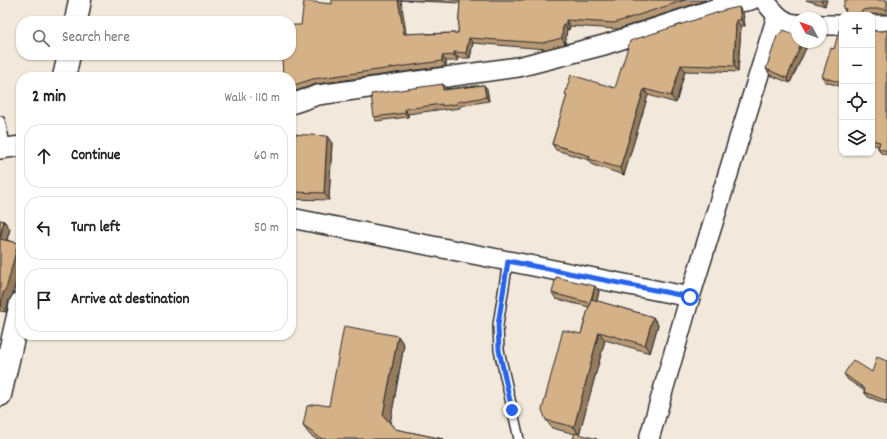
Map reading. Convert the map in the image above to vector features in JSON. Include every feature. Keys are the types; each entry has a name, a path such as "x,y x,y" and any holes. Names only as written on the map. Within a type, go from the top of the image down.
{"street":[{"path":"77,16 80,0"},
{"path":"296,102 318,95 518,67 604,45 726,5 751,0"},
{"path":"764,0 777,16 791,24"},
{"path":"649,439 690,297 777,16"},
{"path":"827,25 839,25"},
{"path":"875,26 887,25"},
{"path":"65,72 68,60"},
{"path":"296,219 690,297"},
{"path":"0,395 16,325"}],"lane":[{"path":"0,121 9,148"},
{"path":"508,261 498,325 499,350 519,439"}],"building":[{"path":"332,0 398,0 404,34 426,34 458,33 460,0 685,0 614,23 566,20 566,24 563,24 562,38 542,43 469,38 466,53 454,52 454,55 442,56 442,61 313,79 296,84 296,72 283,72 282,60 296,60 296,25 301,25 304,1 332,4"},
{"path":"845,0 887,0 887,10 868,9 861,12 845,12 846,9 843,8"},
{"path":"739,7 741,20 736,20 734,66 681,65 671,96 644,89 620,168 589,159 590,156 552,144 567,95 565,94 571,75 615,88 630,41 725,10"},
{"path":"784,30 791,33 791,48 800,48 787,78 766,69 777,36"},
{"path":"839,30 839,82 822,77 831,48 834,49"},
{"path":"887,30 887,151 878,148 880,142 875,141 875,31"},
{"path":"443,84 443,90 484,85 486,97 457,102 457,104 442,106 442,104 405,109 405,113 374,117 371,94"},
{"path":"296,134 327,136 324,193 296,192"},
{"path":"0,220 4,221 0,237"},
{"path":"0,239 16,243 16,251 7,286 3,293 0,305"},
{"path":"556,277 595,286 590,303 552,293"},
{"path":"591,299 653,317 645,345 599,332 574,427 546,420 542,410 563,330 581,334"},
{"path":"344,326 398,336 383,415 395,429 443,439 322,439 303,426 307,406 316,404 329,406"},
{"path":"877,357 887,361 887,401 864,392 865,389 844,374 853,360 872,372"},
{"path":"575,433 597,439 573,439"}],"route":[{"path":"512,410 499,350 498,325 508,261 690,297"}]}
